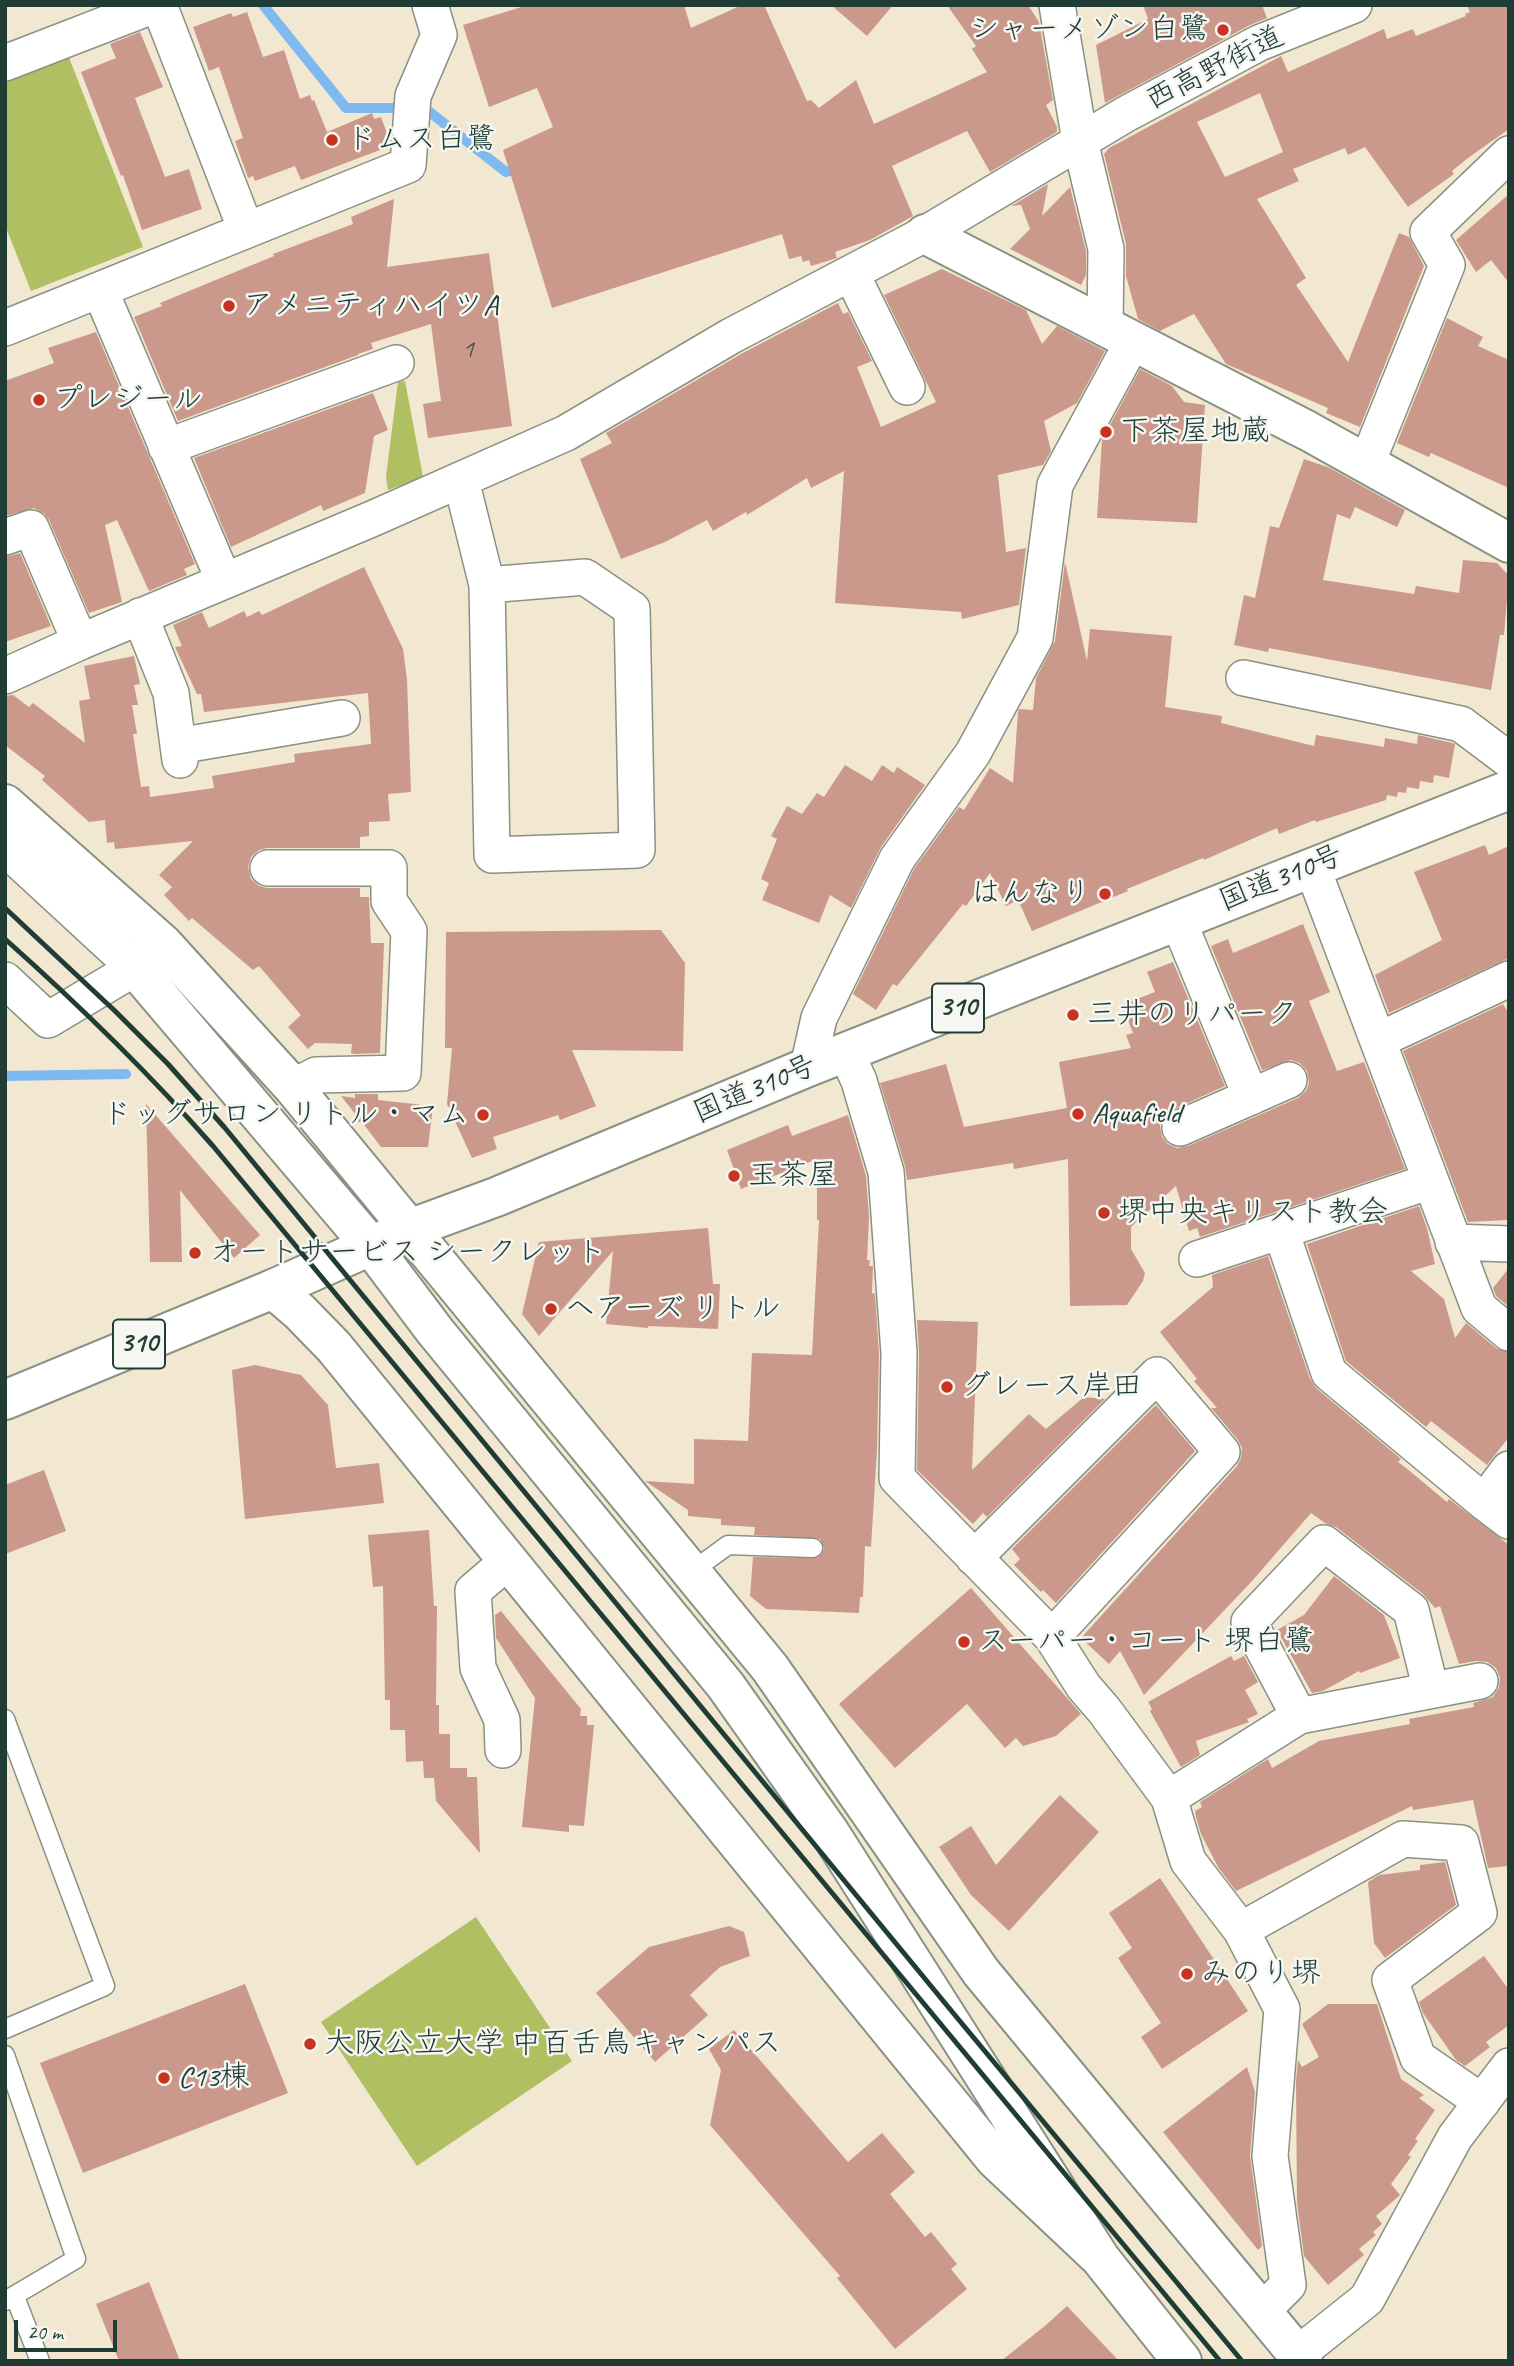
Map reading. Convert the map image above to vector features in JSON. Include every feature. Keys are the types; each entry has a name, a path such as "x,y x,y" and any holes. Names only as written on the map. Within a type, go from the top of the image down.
{"main road":[{"path":"925,234 1308,431 1509,543"},
{"name":"国道310号","path":"5,1400 273,1289 409,1229 509,1192 808,1067 1509,790"},
{"path":"5,804 163,944 293,1087 770,1668 981,1972 1300,2357"},
{"path":"135,968 371,1246 435,1331 726,1686 830,1833 1100,2258 1182,2361"},
{"path":"273,1289 334,1347 995,2159 1100,2258"}],"street":[{"path":"5,63 157,5 246,230"},
{"path":"5,328 408,165 413,96 439,35 430,5"},
{"path":"808,1067 819,1018 897,859 973,753 1035,638 1055,485 1119,333 1106,249 1080,141 1058,5"},
{"name":"西高野街道","path":"5,676 566,433 731,336 925,234 1126,114 1258,43 1332,9"},
{"path":"1367,463 1447,265 1428,232 1509,154"},
{"path":"851,273 907,387"},
{"path":"100,290 224,581"},
{"path":"166,447 396,363"},
{"path":"461,480 487,585 492,855 637,850 632,609 585,577 487,585"},
{"path":"5,537 31,527 80,642"},
{"path":"140,616 171,693 179,753 342,719"},
{"path":"1244,678 1461,724 1509,760"},
{"path":"5,848 135,968"},
{"path":"1312,867 1479,1308 1509,1333"},
{"path":"268,868 388,868 389,901 409,932 403,1073 316,1075 293,1087"},
{"path":"1178,920 1251,1097"},
{"path":"5,980 48,1020 135,968 163,944"},
{"path":"1379,1040 1509,979"},
{"path":"846,1052 859,1081 886,1172 899,1353 897,1478 1052,1637 1084,1688 1104,1710 1169,1798 1188,1861 1241,1930 1282,2009 1270,2156 1288,2285 1262,2311"},
{"path":"1180,1128 1289,1080"},
{"path":"1197,1259 1431,1181"},
{"path":"1281,1231 1329,1373 1496,1511 1509,1469"},
{"path":"1453,1242 1509,1244"},
{"path":"974,1558 1157,1375 1222,1452 1052,1637"},
{"path":"1299,1716 1249,1622 1324,1543 1411,1610 1431,1690"},
{"path":"503,1750 502,1720 478,1668 473,1591 508,1561"},
{"path":"1169,1798 1299,1716 1480,1681"},
{"path":"1241,1930 1403,1839 1461,1843 1479,1913 1390,1979 1418,2058 1482,2102"},
{"path":"1300,2357 1367,2299 1455,2137 1509,2066"}],"lane":[{"path":"691,1572 728,1545 813,1548"},
{"path":"5,1719 105,1986 5,2029"},
{"path":"5,2055 76,2259 10,2299 40,2361"}],"green space":[{"path":"68,55 143,247 31,291 5,225 5,79"},
{"path":"405,381 423,477 388,490 386,477 398,382"},
{"path":"476,1917 572,2061 417,2166 321,2022"}],"building":[{"path":"528,5 684,5 691,28 742,5 764,5 807,101 811,100 819,108 856,80 874,124 987,72 972,49 976,46 947,5 1028,5 1039,22 1053,100 1046,105 1057,132 990,172 967,131 892,166 913,216 870,240 835,252 837,258 811,266 809,260 803,262 801,256 789,259 782,234 552,308 503,150 553,127 537,88 489,107 463,25"},
{"path":"831,5 893,5 867,36"},
{"path":"1143,5 1262,5 1267,18 1105,103 1096,45 1148,19"},
{"path":"1467,5 1509,5 1509,129 1468,158 1452,171 1454,174 1408,207 1365,147 1348,155 1345,148 1293,169 1299,181 1257,199 1306,278 1296,285 1348,362 1399,233 1409,237 1424,266 1360,427 1326,413 1328,408 1226,364 1194,314 1160,331 1138,319 1126,276 1126,244 1104,154 1109,148 1281,56 1288,72 1384,29 1387,39 1413,29 1416,36 1470,12","holes":["1260,93 1283,152 1225,177 1197,122"]},
{"path":"247,12 263,57 284,50 300,99 310,95 327,132 372,113 374,119 381,117 388,136 380,150 301,180 295,166 255,181 253,176 248,178 235,141 243,138 219,67 209,71 193,27 231,13 233,17"},
{"path":"140,32 163,87 135,98 165,177 189,169 202,209 142,230 81,72 116,58 110,44"},
{"path":"1048,184 1042,216 1070,187 1086,251 1086,275 1081,285 1010,249 1030,229 1021,205 1011,206"},
{"path":"1509,194 1509,283 1491,260 1476,272 1456,240"},
{"path":"394,199 387,267 489,253 512,426 428,438 423,404 441,401 431,324 371,343 373,349 178,421 134,317 162,306 160,303 274,256 273,254 353,224 351,217"},
{"path":"942,269 1026,310 1042,344 1057,326 1105,351 1077,403 1044,421 1051,451 1043,465 998,475 1006,552 1026,548 1019,605 962,619 961,612 835,603 844,471 811,488 807,478 747,515 746,512 713,531 707,520 665,542 621,559 580,459 612,443 606,433 741,354 838,303 843,314 848,312 872,361 857,367 881,427 936,402 884,295"},
{"path":"1447,318 1483,337 1478,346 1509,360 1509,488 1431,453 1429,457 1397,443"},
{"path":"96,332 195,564 184,569 187,575 149,591 117,520 105,525 122,602 89,613 44,513 34,508 5,516 5,381 54,363 48,348"},
{"path":"1140,369 1172,386 1184,402 1205,405 1197,523 1097,518 1102,440"},
{"path":"373,393 388,430 374,436 365,493 323,511 321,505 231,547 194,458"},
{"path":"1304,459 1330,468 1405,510 1397,527 1355,507 1350,519 1337,514 1323,580 1414,594 1416,586 1459,593 1463,560 1497,563 1509,576 1504,635 1500,635 1491,690 1269,648 1268,652 1234,645 1244,595 1255,598 1270,526 1279,528"},
{"path":"20,553 51,626 5,642 5,557"},
{"path":"1065,562 1087,661 1090,629 1172,636 1165,707 1222,716 1221,723 1314,746 1316,735 1384,747 1385,738 1417,744 1418,735 1452,743 1455,744 1449,778 1434,775 1433,783 1420,781 1419,789 1407,787 1406,793 1398,792 1397,797 1387,795 1386,800 1316,822 1315,820 1279,834 1277,828 1032,931 1018,900 1006,906 990,873 966,906 963,904 897,986 893,984 876,1010 853,994 914,869 959,807 964,810 990,768 1013,783 1018,712 1019,709 1033,710 1036,678 1055,641"},
{"path":"364,567 403,649 407,680 411,792 388,794 390,821 369,822 369,836 360,837 360,848 267,848 259,850 251,857 248,867 251,879 259,886 267,888 360,888 360,897 369,897 371,943 384,943 380,1053 354,1054 351,1053 352,1044 315,1043 308,1049 288,1027 301,1015 259,966 253,970 192,918 189,921 164,895 172,887 159,875 193,841 115,849 114,842 107,843 105,820 89,822 42,780 45,776 5,745 5,696 13,695 29,707 33,703 85,743 79,701 90,699 84,666 134,656 140,684 134,685 138,705 132,705 137,734 133,734 141,787 149,786 150,797 214,788 212,776 295,762 294,754 371,744 368,693 204,712 201,694 197,694 175,647 182,646 173,625 202,612 209,628 244,611 247,617 259,611 262,615"},
{"path":"845,765 872,781 882,765 894,773 897,767 925,785 881,847 851,908 830,895 819,923 762,900 769,883 761,879 777,839 771,836 787,806 802,814 817,793 824,797"},
{"path":"1485,845 1489,855 1509,846 1509,958 1389,1013 1375,975 1442,940 1414,872"},
{"path":"1303,924 1330,992 1309,1001 1337,1071 1364,1062 1405,1169 1200,1237 1197,1228 1189,1231 1176,1186 1131,1227 1131,1249 1145,1273 1143,1281 1127,1305 1070,1306 1068,1159 1014,1169 1013,1163 907,1180 880,1083 946,1064 964,1127 1067,1108 1059,1062 1131,1048 1126,1035 1133,1033 1122,1005 1155,992 1147,972 1173,962 1225,1086 1164,1116 1160,1126 1162,1137 1168,1144 1177,1148 1188,1146 1298,1098 1306,1091 1309,1083 1307,1071 1300,1063 1291,1060 1262,1070 1211,946 1228,939 1233,953"},
{"path":"661,930 685,963 683,1051 572,1050 596,1106 560,1120 558,1115 493,1137 497,1149 472,1158 447,1104 452,1048 445,1048 446,932"},
{"path":"1503,1004 1509,1014 1509,1220 1468,1222 1403,1051"},
{"path":"355,1094 378,1094 378,1100 433,1106 428,1147 381,1147 362,1122 356,1122 356,1115 341,1096 355,1098"},
{"path":"146,1104 260,1235 234,1258 180,1190 182,1262 150,1262"},
{"path":"848,1115 866,1176 869,1217 867,1260 870,1260 869,1266 873,1266 872,1293 875,1294 879,1354 871,1547 865,1546 863,1597 860,1597 859,1613 766,1609 750,1596 753,1557 818,1558 824,1549 820,1539 754,1535 755,1527 721,1525 721,1519 688,1516 688,1510 645,1481 694,1484 694,1439 748,1441 752,1353 812,1355 819,1220 817,1159 741,1189 727,1150 788,1125 792,1136"},
{"path":"1419,1206 1435,1264 1411,1271 1444,1299 1455,1338 1466,1323 1496,1348 1509,1353 1509,1437 1487,1465 1431,1421 1426,1427 1346,1361 1307,1244"},
{"path":"708,1228 713,1284 720,1284 718,1329 648,1328 606,1324 613,1251 539,1336 522,1314 539,1242"},
{"path":"1268,1256 1310,1379 1316,1388 1401,1459 1398,1462 1447,1502 1449,1499 1509,1545 1509,1866 1488,1868 1473,1800 1413,1810 1412,1806 1236,1891 1218,1867 1201,1834 1196,1817 1195,1811 1202,1807 1200,1802 1268,1759 1272,1768 1319,1741 1410,1724 1409,1719 1474,1707 1473,1703 1493,1697 1499,1687 1500,1678 1496,1668 1487,1662 1459,1664 1440,1606 1435,1608 1423,1594 1336,1527 1311,1513 1253,1580 1144,1695 1120,1651 1109,1664 1081,1638 1237,1466 1241,1458 1242,1448 1238,1440 1211,1408 1217,1408 1194,1381 1197,1379 1160,1332 1213,1287 1212,1275"},
{"path":"1509,1268 1509,1307 1496,1296 1493,1288"},
{"path":"917,1320 978,1322 972,1470 1029,1414 1046,1429 1084,1397 1105,1399 987,1517 983,1513 973,1524 917,1470"},
{"path":"255,1365 301,1375 328,1405 336,1468 379,1463 384,1503 245,1519 232,1370"},
{"path":"1156,1405 1195,1451 1056,1603 1014,1565 1020,1559 1012,1549"},
{"path":"44,1470 66,1531 5,1554 5,1485"},
{"path":"429,1530 434,1606 437,1606 436,1705 439,1705 439,1734 450,1734 450,1768 467,1768 467,1777 477,1777 480,1853 436,1801 434,1778 424,1778 423,1761 406,1762 405,1730 390,1730 390,1700 385,1700 383,1586 373,1587 368,1535"},
{"path":"1334,1576 1384,1615 1400,1658 1360,1673 1359,1671 1323,1691 1312,1693 1277,1630 1304,1615"},
{"name":"スーパー・コート 堺白鷺","path":"971,1588 1081,1714 1056,1736 1023,1746 1016,1738 1005,1748 967,1704 895,1768 839,1704"},
{"path":"501,1611 581,1709 580,1716 587,1716 587,1725 594,1725 584,1826 569,1825 569,1832 522,1827 535,1698 496,1638 495,1615"},
{"path":"1231,1656 1234,1661 1244,1656 1258,1682 1245,1690 1258,1714 1247,1719 1249,1722 1196,1741 1200,1755 1181,1767 1150,1711 1152,1709 1148,1702"},
{"path":"1060,1795 1099,1832 1009,1931 971,1895 939,1847 971,1826 996,1865"},
{"path":"1445,1862 1456,1905 1385,1958 1374,1943 1368,1882 1379,1875 1420,1870 1420,1865"},
{"name":"みのり堺","path":"1160,1878 1248,2011 1162,2069 1141,2037 1161,2023 1118,1958 1132,1948 1109,1913"},
{"path":"729,1926 744,1932 750,1956 720,1967 690,1995 708,2015 655,2062 596,1993 649,1947"},
{"path":"1484,1956 1509,1990 1509,2025 1486,2042 1490,2047 1465,2066 1456,2060 1423,2013 1419,2002"},
{"name":"C13棟","path":"245,1984 288,2093 83,2173 40,2063"},
{"path":"1328,2004 1377,2004 1401,2079 1424,2095 1419,2098 1435,2110 1415,2139 1418,2141 1408,2155 1411,2157 1391,2184 1400,2195 1376,2216 1382,2224 1373,2232 1376,2235 1359,2249 1364,2255 1328,2285 1304,2256 1297,2202 1296,2081 1298,2060 1302,2067 1319,2057 1302,2024"},
{"path":"734,2030 848,2162 882,2133 915,2172 890,2194 925,2237 931,2232 957,2264 951,2269 967,2289 895,2349 837,2278 840,2276 710,2125 721,2070 709,2049"},
{"path":"1247,2067 1255,2092 1250,2155 1262,2246 1258,2250 1163,2132"},
{"path":"149,2282 180,2361 119,2361 96,2304"},
{"path":"1067,2306 1119,2361 1001,2361 1046,2325"}],"waterway":[{"path":"263,5 346,108 396,108"},
{"path":"427,110 506,172 521,168"},
{"path":"5,1076 126,1074"}],"railway":[{"path":"5,908 115,1011 168,1064 225,1128 1242,2361"},
{"path":"5,939 112,1039 213,1146 1220,2361"}],"place":[{"name":"シャーメゾン白鷺","path":"1223,30"},
{"name":"ドムス白鷺","path":"332,140"},
{"name":"アメニティハイツA","path":"229,306"},
{"name":"プレジール","path":"39,400"},
{"name":"下茶屋地蔵","path":"1106,432"},
{"name":"はんなり","path":"1105,894"},
{"name":"三井のリパーク","path":"1073,1015"},
{"name":"Aquafield","path":"1078,1114"},
{"name":"ドッグサロン リトル・マム","path":"483,1115"},
{"name":"玉茶屋","path":"734,1176"},
{"name":"堺中央キリスト教会","path":"1104,1213"},
{"name":"オートサービス シークレット","path":"195,1253"},
{"name":"ヘアーズ リトル","path":"551,1309"},
{"name":"グレース岸田","path":"947,1387"},
{"name":"スーパー・コート 堺白鷺","path":"964,1642"},
{"name":"みのり堺","path":"1187,1974"},
{"name":"大阪公立大学 中百舌鳥キャンパス","path":"310,2044"},
{"name":"C13棟","path":"164,2078"}]}
